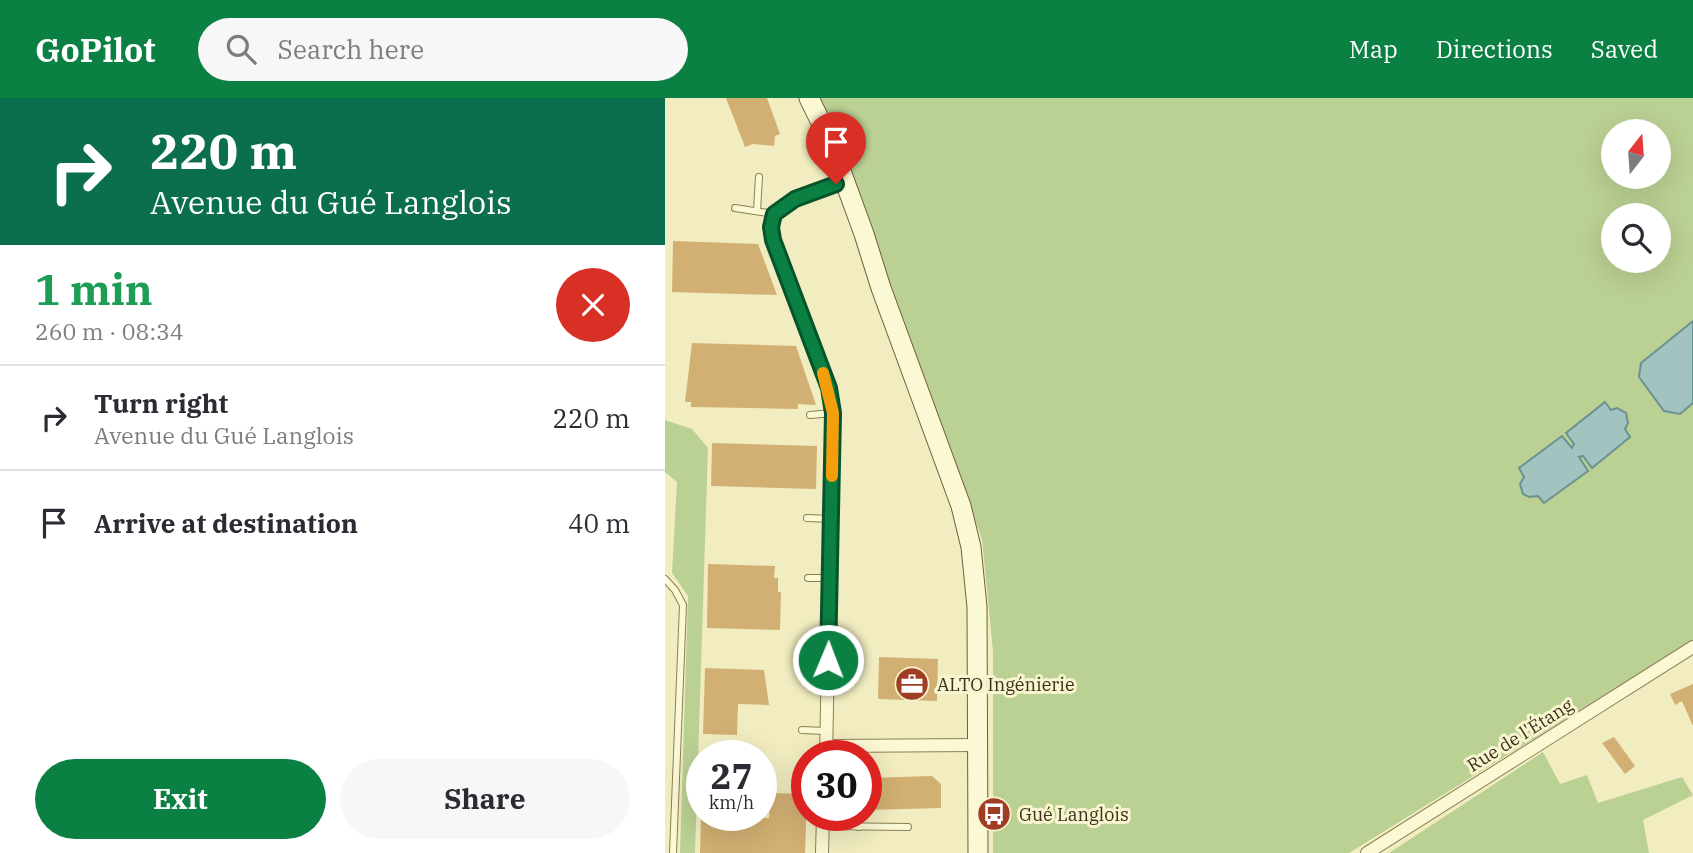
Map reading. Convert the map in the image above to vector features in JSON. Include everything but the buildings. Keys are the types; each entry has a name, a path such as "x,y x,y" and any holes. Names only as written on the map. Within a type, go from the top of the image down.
{"main road":[{"path":"810,101 836,184 881,288"},
{"path":"810,101 845,181 961,506 971,547 977,607 978,853"}],"street":[{"path":"826,740 833,413 829,388 773,240 771,227 774,214 795,199 836,184"},
{"name":"Rue de l'Étang","path":"1367,853 1693,647"},
{"path":"882,749 977,745"},
{"path":"822,853 823,831"}],"lane":[{"path":"757,211 759,177"},
{"path":"735,208 774,214"},
{"path":"810,415 833,413"},
{"path":"807,517 832,519"},
{"path":"808,578 830,578"},
{"path":"665,579 683,605 673,853"},
{"path":"802,730 826,731"},
{"path":"882,827 908,827"}],"green space":[{"path":"817,98 1693,98 1693,640 1349,853 993,853 993,651 982,539"},
{"path":"665,420 692,429 708,448 699,740 686,740 686,831 696,831 695,853 680,853 688,596 672,573 677,482 665,472"},
{"path":"1543,752 1560,784 1587,775 1598,803 1682,777 1693,795 1643,820 1649,853 1389,853"}],"water":[{"path":"1693,321 1693,403 1680,414 1664,411 1639,377 1641,363"},
{"path":"1605,402 1611,410 1617,408 1626,413 1628,423 1625,429 1630,437 1592,468 1583,456 1579,457 1588,471 1544,503 1538,496 1529,497 1523,494 1520,484 1524,477 1519,468 1562,436 1572,448 1574,444 1566,433"}],"slow traffic":[{"path":"823,373 829,388 833,413 832,476"}],"place":[{"name":"ALTO Ingénierie","path":"912,684"},
{"name":"Gué Langlois","path":"994,814"}],"route":[{"path":"828,660 833,413 829,388 773,240 771,227 774,214 795,199 836,184"}]}
